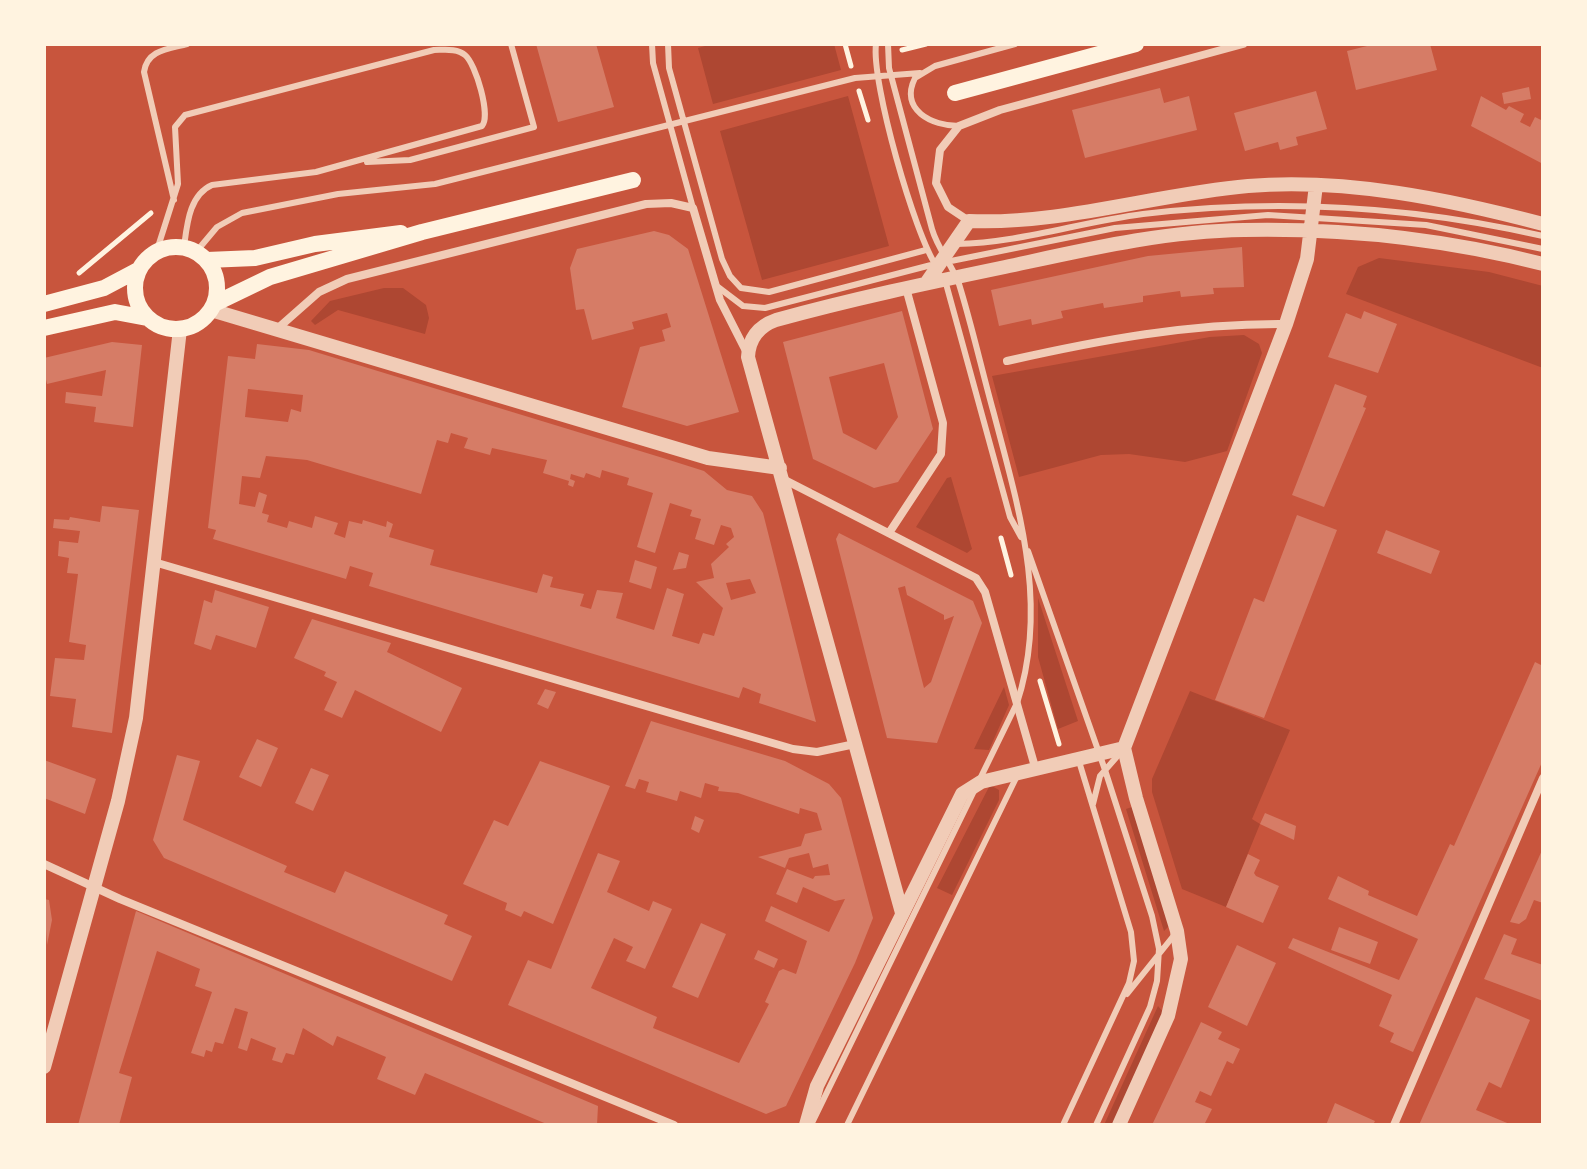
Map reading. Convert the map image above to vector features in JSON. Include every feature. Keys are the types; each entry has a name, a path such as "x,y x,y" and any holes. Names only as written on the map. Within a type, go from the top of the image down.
{"main road":[{"path":"955,93 1136,44"},
{"path":"44,328 115,312 147,318 159,326 180,329 201,321 212,307 259,280 422,232 633,180"},
{"path":"44,304 104,288 138,270 157,250 242,260 332,241 422,232"},
{"path":"196,253 217,281 212,307"},
{"path":"138,270 136,299 147,318"}],"street":[{"path":"1243,44 1000,110 959,126 940,150 936,183 948,207 969,221 1038,218 1236,187 1316,185 1389,192 1543,224"},
{"path":"1119,1125 1173,1004 1180,973 1177,931 1124,748 1286,324 1314,218 1316,185"},
{"path":"276,330 319,292 347,279 646,204 671,203 693,208 722,305 748,357 902,913"},
{"path":"943,265 1137,239 1241,230 1314,218 1543,264"},
{"path":"748,357 753,338 771,321 905,285 927,282 943,265 969,221"},
{"path":"889,533 945,445 943,423 905,285"},
{"path":"212,307 276,330 708,458 782,474 976,578 982,585 1035,767"},
{"path":"1007,361 1160,330 1235,324 1286,324"},
{"path":"44,1067 133,731 180,329"},
{"path":"154,562 793,749 817,752 855,744"},
{"path":"808,1125 813,1095 962,794 981,782 1019,771 1124,748"},
{"path":"1394,1125 1543,778"},
{"path":"44,864 674,1125"}],"lane":[{"path":"175,204 144,72 149,57 187,44"},
{"path":"355,162 410,160 534,127 511,44"},
{"path":"652,44 653,63 693,208"},
{"path":"668,44 669,68 722,259 730,276 741,288 769,292 925,250"},
{"path":"808,1125 981,782 1017,703 1028,666 1033,615 1016,500 943,265 925,250 878,77 876,44"},
{"path":"888,44 891,76 1010,517 1024,544 1099,753 1152,916 1159,954 1150,1007 1096,1125"},
{"path":"196,253 217,227 242,213 338,194 435,184 855,78 920,73 1015,44"},
{"path":"157,250 175,204 178,170 174,135 179,120 185,115 434,50 453,49 465,54 472,65 487,114 482,126 300,176 204,188 192,209 196,253"},
{"path":"920,73 911,89 916,109 933,123 959,126"},
{"path":"953,244 990,243 1113,219 1198,208 1458,229 1543,249"},
{"path":"1314,218 1440,216 1543,236"},
{"path":"925,250 943,265"},
{"path":"712,275 729,298 760,309 943,265"},
{"path":"1093,811 1095,787 1124,748"},
{"path":"1063,1125 1120,1003 1132,972 1134,948 1078,758"},
{"path":"847,1125 1019,771"},
{"path":"1120,1003 1177,931"}],"path":[{"path":"845,44 851,64"}],"shaded area":[{"path":"712,44 834,44 841,70 713,104 698,48"},
{"path":"848,96 889,246 762,280 720,131"},
{"path":"1379,258 1489,272 1543,286 1543,368 1346,294 1358,267"},
{"path":"384,288 403,288 426,305 429,318 425,334 338,310 315,325 311,321 330,301"},
{"path":"1244,335 1259,344 1262,353 1227,451 1185,462 1129,454 1101,455 1019,477 992,376 1210,337"},
{"path":"951,477 972,549 967,553 916,527 947,478"},
{"path":"1038,598 1078,721 1058,729 1038,657"},
{"path":"1004,687 1009,705 989,750 974,749"},
{"path":"1190,691 1290,730 1252,819 1260,824 1226,907 1182,889 1152,792 1152,779"},
{"path":"990,785 999,790 999,800 952,895 937,888"},
{"path":"1132,807 1169,926 1164,931 1126,809"},
{"path":"1158,1006 1163,1012 1113,1125 1104,1125"}],"building":[{"path":"536,44 596,44 614,107 558,122"},
{"path":"1375,44 1430,44 1437,70 1356,90 1347,51"},
{"path":"1529,87 1531,99 1504,104 1502,93"},
{"path":"1160,88 1164,103 1189,96 1197,130 1085,158 1072,110"},
{"path":"1316,91 1327,129 1296,137 1298,145 1280,150 1278,142 1245,151 1234,113"},
{"path":"1481,96 1506,110 1509,106 1524,114 1520,122 1530,127 1535,117 1543,121 1543,164 1471,126"},
{"path":"654,231 669,235 688,249 739,412 687,426 622,407 640,347 665,341 662,330 671,327 667,313 632,322 634,329 592,340 584,309 576,310 570,268 577,249"},
{"path":"1242,247 1244,287 1213,288 1214,294 1181,297 1180,291 1143,296 1143,302 1104,308 1103,303 1061,311 1063,318 1032,325 1031,319 999,326 991,290 1148,256"},
{"path":"902,311 933,429 898,482 874,488 813,459 783,342","holes":["884,363 898,417 876,450 843,433 829,377"]},
{"path":"1364,311 1397,324 1378,373 1328,357 1346,313 1361,319"},
{"path":"112,342 142,345 133,427 94,422 96,407 65,403 66,392 102,396 106,370 47,384 44,358"},
{"path":"257,344 309,350 704,471 727,490 752,496 763,513 816,722 759,703 761,694 743,687 739,698 369,586 373,573 350,566 346,579 213,539 216,530 208,528 228,356 255,359","holes":["248,389 303,395 301,412 291,409 288,422 245,417","451,433 468,438 464,448 490,455 492,448 547,460 543,473 569,481 568,485 573,487 575,481 570,479 571,474 584,478 586,473 600,478 602,470 629,478 627,485 653,493 637,547 655,553 670,503 692,510 690,516 701,519 695,539 714,545 721,525 731,528 734,537 726,544 729,547 711,564 714,578 696,582 723,608 714,636 703,633 699,644 672,636 684,594 667,588 654,630 616,618 623,593 597,590 591,609 580,606 584,594 550,587 553,577 543,574 537,593 430,565 434,550 389,537 393,524 387,521 386,527 363,520 362,524 349,521 345,538 334,534 338,523 315,516 312,528 289,521 287,528 267,522 269,515 262,513 267,495 259,492 255,507 239,504 242,476 260,478 266,456 307,460 421,494 437,440 448,443","750,579 756,593 731,600 726,583"]},
{"path":"1335,384 1367,396 1363,407 1366,408 1324,507 1292,495"},
{"path":"102,506 139,510 112,733 72,727 76,699 50,696 55,658 84,660 86,645 69,642 78,574 67,573 69,558 58,556 59,541 78,543 80,531 53,528 54,519 69,520 70,517 100,522"},
{"path":"1297,515 1337,530 1264,718 1215,700 1254,598 1264,602"},
{"path":"1386,530 1440,551 1431,574 1377,553"},
{"path":"839,533 973,601 982,623 937,743 887,738 836,539","holes":["905,586 907,595 944,615 944,620 954,616 931,682 924,688 898,588"]},
{"path":"679,552 689,555 686,568 673,570"},
{"path":"635,560 657,567 651,589 629,582"},
{"path":"215,590 269,607 256,648 216,635 211,650 194,644 204,600 212,603"},
{"path":"312,619 391,643 387,652 462,688 441,732 355,690 342,718 324,710 337,682 324,676 326,672 294,658"},
{"path":"1535,662 1543,666 1543,760 1413,1052 1390,1042 1394,1033 1379,1026 1392,995 1288,948 1293,938 1399,980 1418,939 1328,899 1338,876 1369,891 1368,895 1417,916 1450,844 1454,846"},
{"path":"545,689 556,692 548,709 537,704"},
{"path":"651,721 785,761 829,784 841,798 873,918 855,963 786,1106 766,1114 508,1005 528,960 551,969 598,853 620,861 607,892 649,911 653,901 672,909 645,969 626,961 633,947 614,938 591,988 657,1017 653,1028 739,1063 769,1004 765,1002 779,971 783,969 796,974 807,941 765,921 771,906 829,932 845,899 835,901 803,887 797,903 776,894 787,869 813,879 815,876 830,875 828,864 813,868 809,853 789,858 785,868 758,857 801,846 805,834 822,830 817,813 800,808 799,814 738,793 718,791 719,787 705,783 701,798 680,791 677,801 646,792 649,782 639,779 635,789 625,786"},
{"path":"257,739 278,748 261,787 239,777"},
{"path":"177,755 200,761 183,820 287,866 284,872 335,893 345,871 448,915 444,924 472,936 452,981 164,858 153,840"},
{"path":"44,760 96,779 85,814 44,798"},
{"path":"540,761 610,786 553,924 524,911 521,917 505,910 507,903 463,884 494,820 508,826"},
{"path":"311,768 329,775 313,811 295,803"},
{"path":"1265,813 1296,826 1294,840 1260,824"},
{"path":"695,816 704,820 699,833 691,829"},
{"path":"1543,848 1543,903 1534,900 1526,919 1519,924 1510,922"},
{"path":"1248,854 1260,860 1254,873 1256,876 1279,886 1263,923 1226,907"},
{"path":"44,899 49,900 52,920 47,945"},
{"path":"136,911 598,1106 597,1125 549,1125 425,1073 415,1095 377,1079 386,1057 337,1036 333,1046 303,1028 294,1055 286,1053 282,1063 272,1060 276,1048 251,1038 247,1051 238,1048 248,1012 235,1008 223,1044 215,1042 212,1052 206,1050 204,1057 191,1053 212,992 195,986 200,969 157,951 119,1073 132,1077 119,1125 78,1125"},
{"path":"701,923 726,934 698,998 672,987"},
{"path":"1339,927 1378,942 1370,964 1331,950"},
{"path":"1504,934 1517,939 1511,954 1543,965 1543,1001 1484,979"},
{"path":"1237,945 1276,963 1247,1026 1208,1007"},
{"path":"758,950 778,959 774,968 754,959"},
{"path":"1476,997 1530,1020 1501,1088 1489,1082 1476,1110 1512,1125 1419,1125"},
{"path":"1201,1022 1222,1032 1218,1039 1240,1049 1233,1064 1227,1061 1211,1096 1200,1091 1195,1102 1212,1109 1204,1125 1152,1125"},
{"path":"1335,1103 1375,1121 1373,1125 1326,1125"}]}
